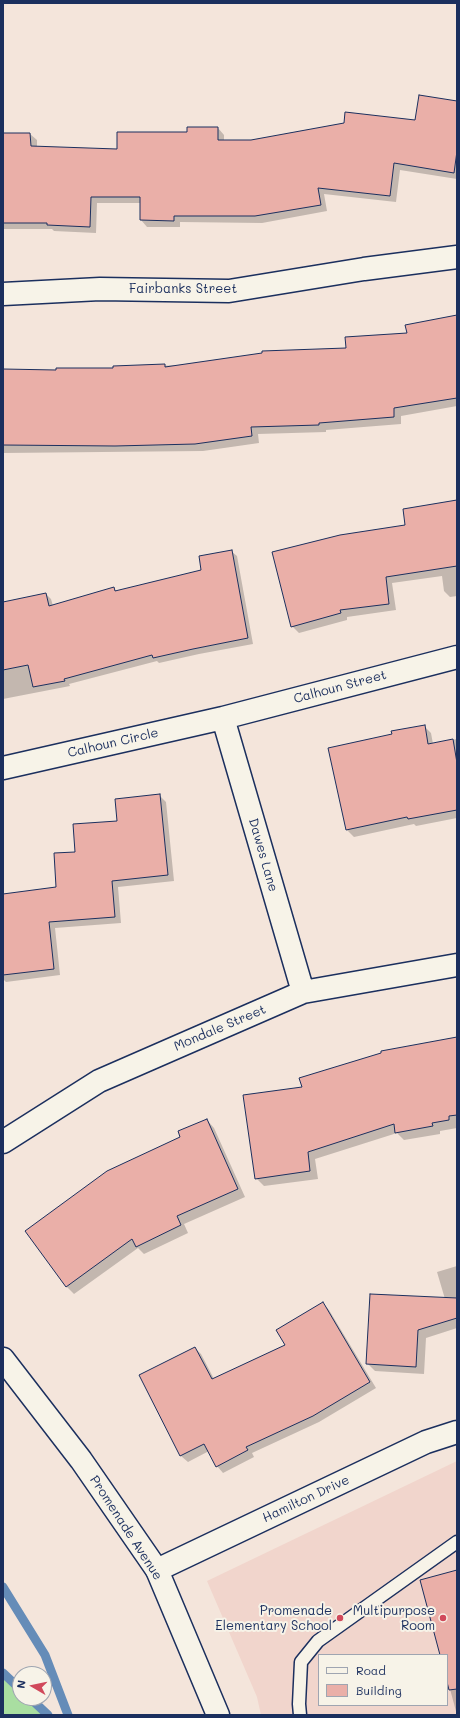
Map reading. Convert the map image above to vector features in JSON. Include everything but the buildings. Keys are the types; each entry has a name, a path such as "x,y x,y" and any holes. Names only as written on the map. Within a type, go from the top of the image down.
{"street":[{"name":"Fairbanks Street","path":"3,294 100,289 229,292 364,269 457,257"},
{"name":"Calhoun Street","path":"222,718 457,657"},
{"name":"Calhoun Circle","path":"3,768 222,718"},
{"name":"Dawes Lane","path":"222,718 303,992"},
{"name":"Mondale Street","path":"3,1142 99,1081 303,992 457,965"},
{"name":"Promenade Avenue","path":"3,1359 81,1460 157,1570 218,1715"},
{"name":"Hamilton Drive","path":"157,1570 426,1442 457,1432"}],"lane":[{"path":"300,1715 299,1704 301,1662 318,1641 457,1542"}],"shaded area":[{"name":"Promenade Elementary School","path":"457,1461 457,1715 261,1715 257,1697 207,1581"}],"green space":[{"path":"3,1676 12,1682 12,1706 36,1706 44,1715 3,1715"}],"waterway":[{"path":"3,1587 45,1655 68,1715"},
{"path":"3,1673 12,1681"},
{"path":"38,1706 48,1715"}],"place":[{"name":"Promenade Elementary School","path":"340,1618"},
{"name":"Multipurpose Room","path":"443,1618"}]}
